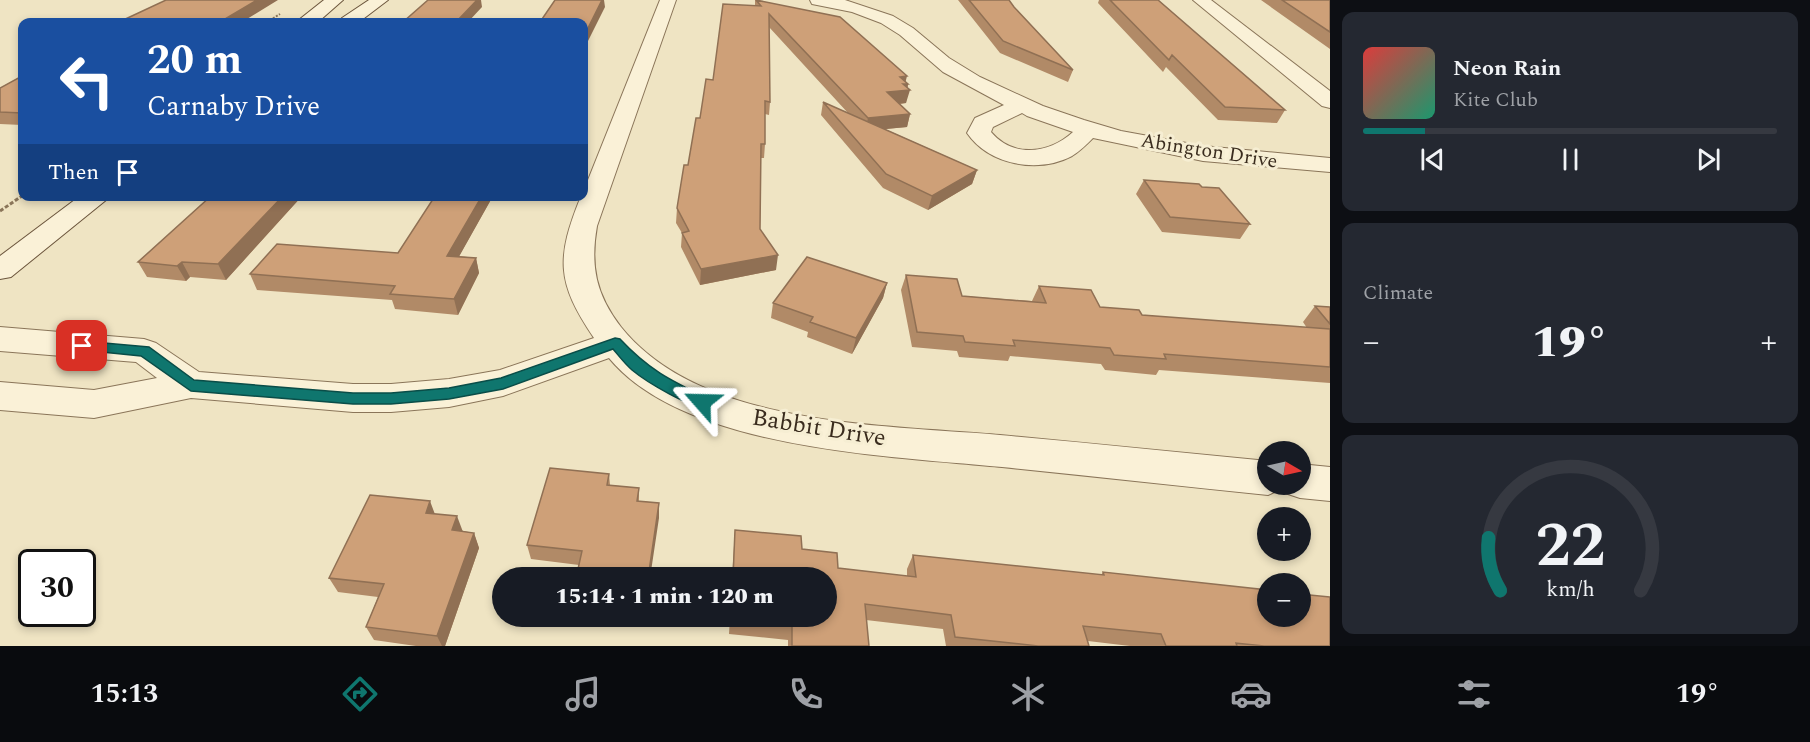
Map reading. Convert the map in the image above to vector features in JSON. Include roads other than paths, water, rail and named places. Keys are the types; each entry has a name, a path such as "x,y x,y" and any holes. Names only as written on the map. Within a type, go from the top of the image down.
{"street":[{"path":"310,18 334,0"},
{"path":"343,0 357,3 379,1"},
{"name":"Babbit Drive","path":"668,0 583,226 578,246 577,268 582,290 596,317 636,366 685,395 719,409 770,423 854,437 1257,477"},
{"name":"Abington Drive","path":"818,0 865,4 910,33 947,66 1021,105 1090,128 1166,146 1224,156 1330,165"},
{"path":"1201,0 1330,101"},
{"path":"354,18 379,1"},
{"path":"1021,105 983,123 979,133 982,139 1011,154 1041,157 1061,152 1090,128"},
{"path":"0,270 91,201"},
{"path":"0,339 144,351 191,385"},
{"path":"0,396 94,404 191,385 353,398 391,398 449,393 503,383 615,343"},
{"path":"1311,482 1330,484"}]}
